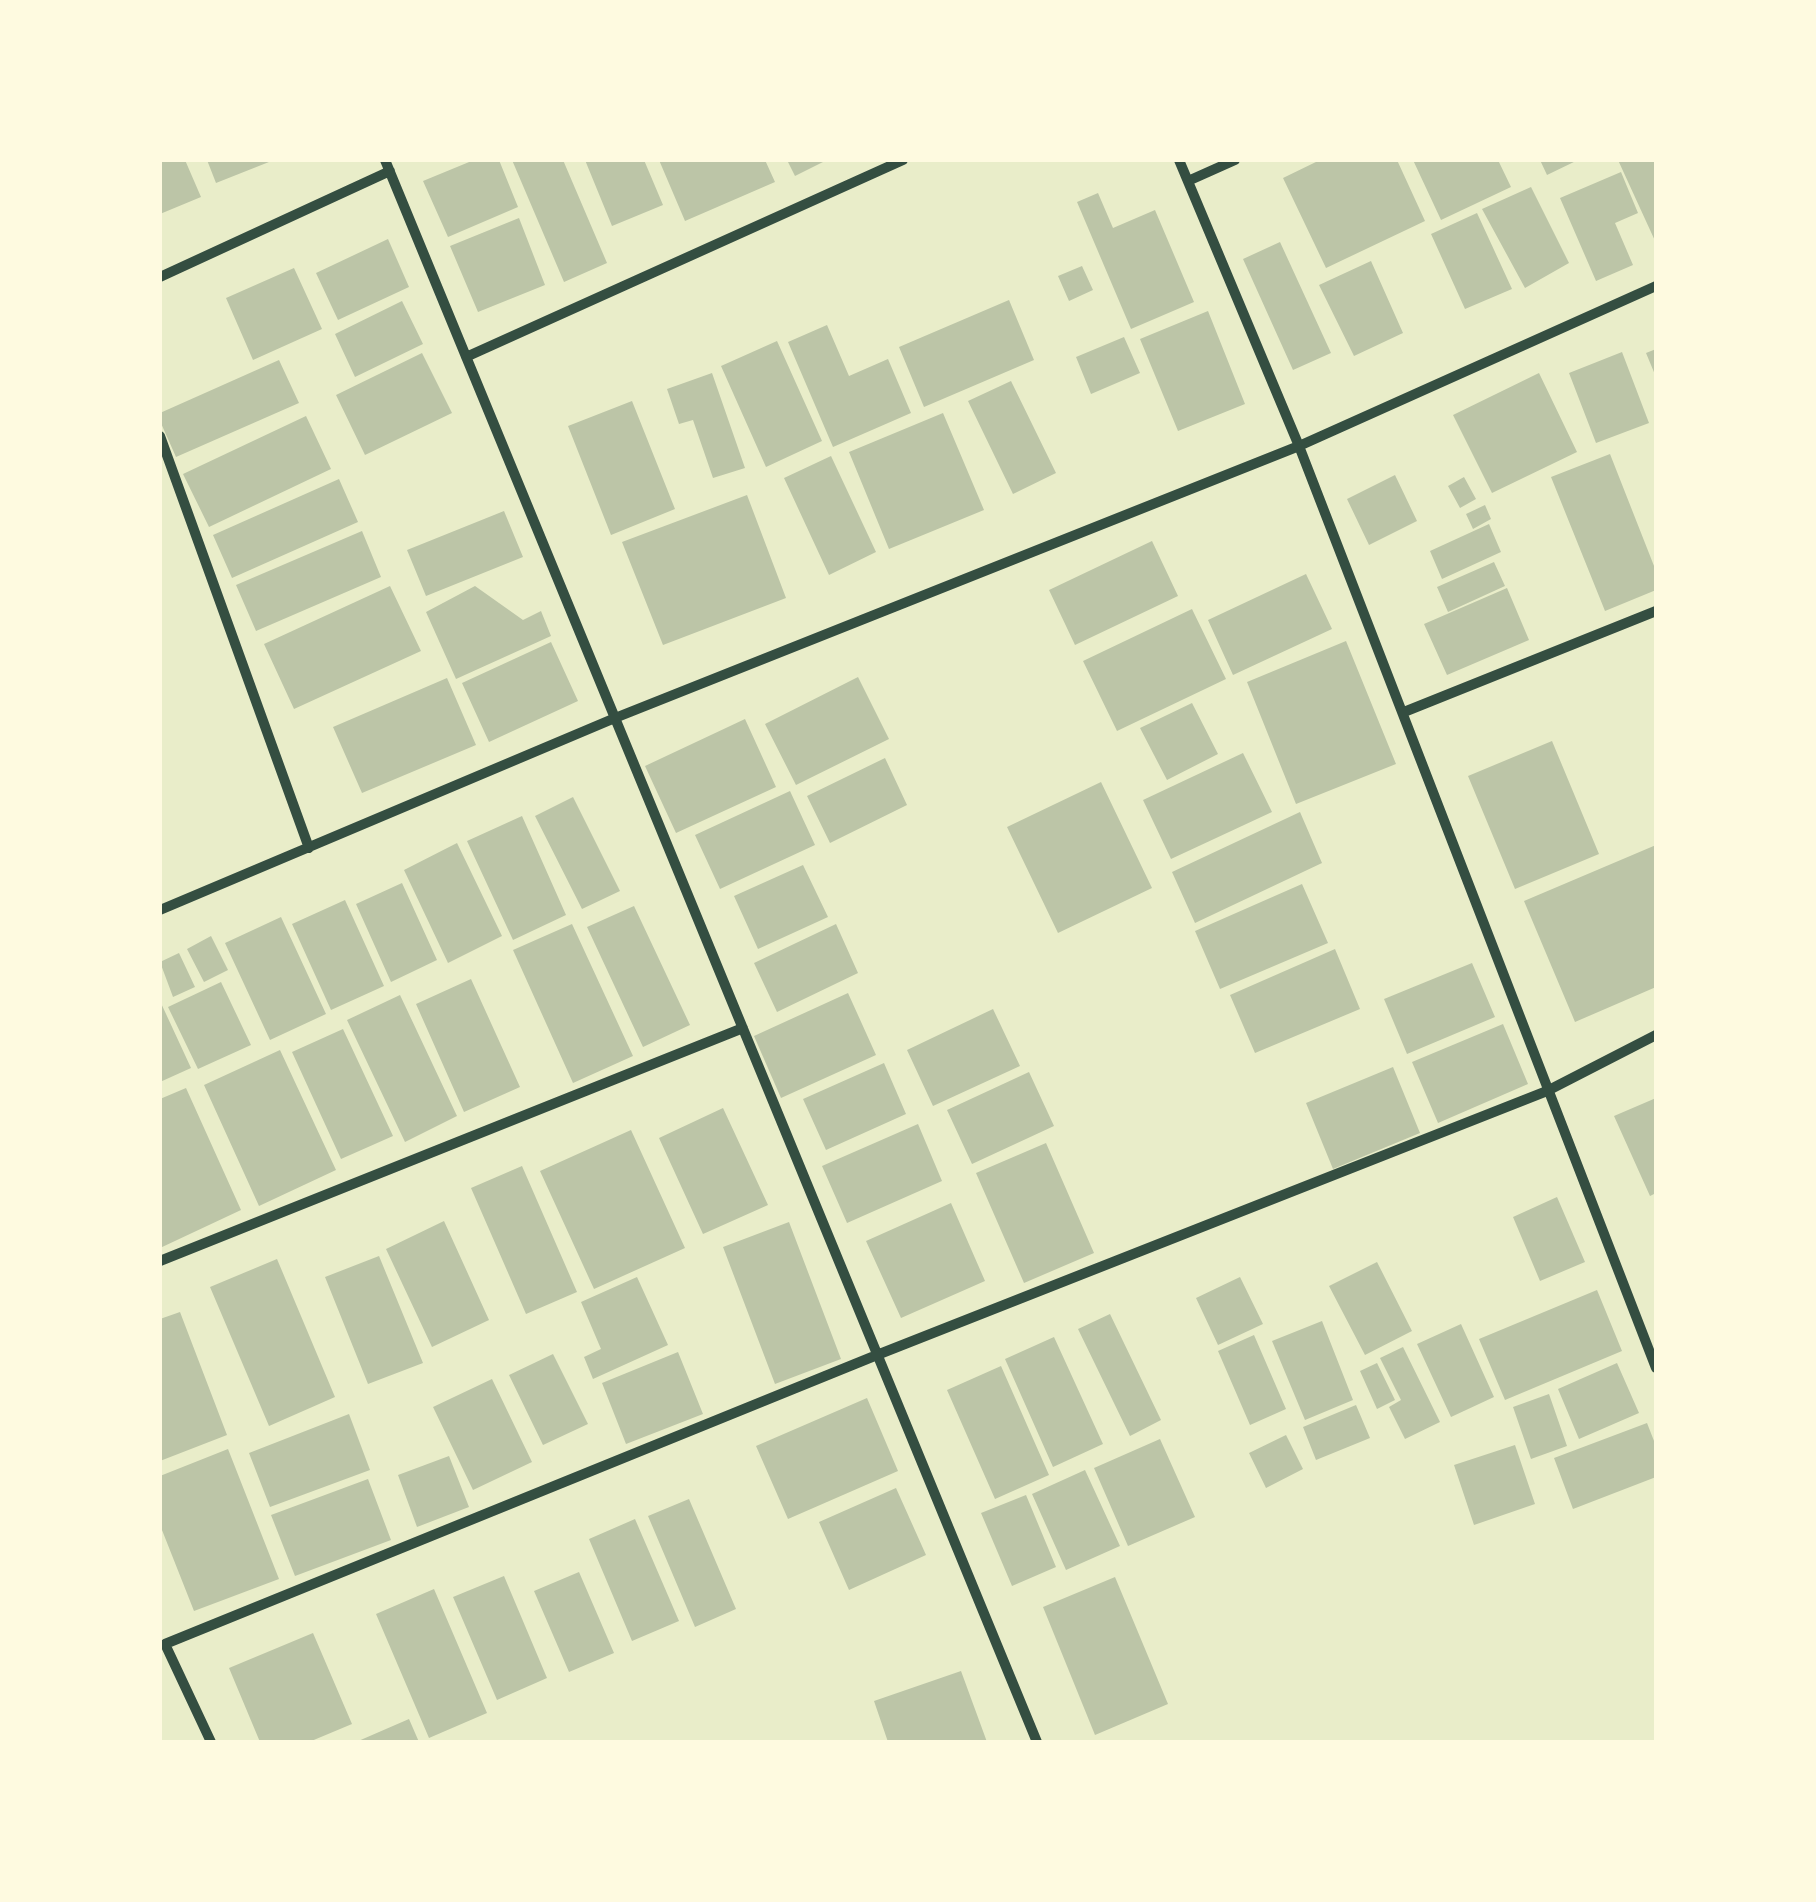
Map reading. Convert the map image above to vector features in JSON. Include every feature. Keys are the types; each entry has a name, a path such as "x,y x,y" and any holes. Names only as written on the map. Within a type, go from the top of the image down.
{"street":[{"path":"466,357 903,160"},
{"path":"1179,160 1299,446 1656,1368"},
{"path":"1188,182 1235,160"},
{"path":"160,276 388,165 1036,1742"},
{"path":"160,910 615,718 1299,446 1656,286"},
{"path":"160,436 308,848"},
{"path":"1404,712 1656,610"},
{"path":"160,1260 743,1028"},
{"path":"211,1742 162,1639 1547,1090 1656,1034"}],"building":[{"path":"160,160 185,160 201,197 160,214"},
{"path":"207,160 274,160 216,183"},
{"path":"474,160 499,160 518,207 448,237 423,181"},
{"path":"512,160 563,160 607,263 564,282"},
{"path":"585,160 644,160 663,205 612,226"},
{"path":"659,160 765,160 775,182 685,221"},
{"path":"787,160 827,160 795,176"},
{"path":"1320,160 1397,160 1425,221 1326,268 1283,178"},
{"path":"1413,160 1498,160 1511,187 1441,220"},
{"path":"1540,160 1578,160 1547,175"},
{"path":"1618,160 1656,160 1656,243"},
{"path":"1621,172 1638,213 1615,223 1633,265 1596,281 1560,198"},
{"path":"1531,187 1569,263 1525,288 1482,209"},
{"path":"1098,193 1113,228 1155,210 1194,302 1131,329 1077,202"},
{"path":"1477,213 1512,289 1465,309 1431,234"},
{"path":"519,218 545,285 478,312 450,246"},
{"path":"388,239 409,287 338,320 316,273"},
{"path":"1280,242 1331,353 1293,370 1243,259"},
{"path":"1371,261 1403,333 1354,356 1319,285"},
{"path":"1082,266 1093,290 1069,301 1058,276"},
{"path":"294,268 322,329 253,360 226,298"},
{"path":"1009,300 1034,360 924,407 899,347"},
{"path":"402,301 423,344 355,377 335,334"},
{"path":"1208,311 1245,404 1178,431 1140,339"},
{"path":"827,325 849,376 888,359 911,413 833,447 788,342"},
{"path":"1124,337 1140,373 1091,394 1076,357"},
{"path":"777,341 822,441 766,467 721,366"},
{"path":"1656,349 1656,377 1646,353"},
{"path":"1622,352 1649,423 1596,443 1569,373"},
{"path":"422,353 452,413 365,455 336,395"},
{"path":"279,360 299,403 176,457 160,413"},
{"path":"712,373 745,468 713,478 693,420 679,424 667,389"},
{"path":"1539,373 1577,452 1492,493 1453,415"},
{"path":"1011,381 1056,473 1013,494 968,401"},
{"path":"632,401 675,509 611,535 568,426"},
{"path":"943,413 984,510 889,549 849,452"},
{"path":"306,416 331,469 209,527 183,474"},
{"path":"1610,454 1656,571 1656,590 1605,611 1551,477"},
{"path":"831,456 876,552 829,575 784,478"},
{"path":"1395,475 1417,521 1369,545 1347,499"},
{"path":"1464,477 1476,499 1460,508 1448,486"},
{"path":"339,479 358,522 232,578 213,535"},
{"path":"747,495 786,598 663,645 622,542"},
{"path":"1485,505 1491,519 1473,529 1466,514"},
{"path":"504,511 523,557 426,596 407,550"},
{"path":"1489,524 1501,552 1442,579 1430,551"},
{"path":"362,531 381,577 256,631 236,585"},
{"path":"1152,541 1178,596 1075,645 1049,590"},
{"path":"1494,562 1505,586 1448,612 1437,587"},
{"path":"1306,574 1332,629 1233,675 1208,620"},
{"path":"390,586 421,651 294,709 264,644"},
{"path":"475,586 523,620 541,611 551,636 456,679 426,612"},
{"path":"1507,588 1529,640 1447,675 1424,624"},
{"path":"1192,609 1226,679 1117,731 1083,661"},
{"path":"1346,641 1396,764 1296,804 1247,682"},
{"path":"551,642 578,701 489,742 462,683"},
{"path":"858,677 889,739 796,785 765,724"},
{"path":"447,678 476,745 362,793 333,727"},
{"path":"1192,703 1218,754 1167,780 1140,728"},
{"path":"745,719 776,787 676,833 645,766"},
{"path":"1552,741 1599,854 1515,889 1468,776"},
{"path":"1243,753 1272,812 1171,859 1143,800"},
{"path":"885,758 907,805 830,843 807,796"},
{"path":"1101,782 1152,888 1058,933 1007,827"},
{"path":"790,791 815,845 720,889 695,835"},
{"path":"573,797 620,891 582,909 535,816"},
{"path":"1300,812 1322,863 1195,923 1172,872"},
{"path":"522,816 566,915 513,940 467,841"},
{"path":"457,843 502,936 448,963 404,870"},
{"path":"1656,845 1656,987 1575,1022 1524,901"},
{"path":"803,865 828,917 758,949 734,896"},
{"path":"402,883 437,960 391,982 356,904"},
{"path":"1302,884 1328,943 1220,989 1195,931"},
{"path":"345,900 384,986 331,1010 292,924"},
{"path":"634,906 690,1025 643,1047 587,927"},
{"path":"281,917 326,1014 270,1040 225,943"},
{"path":"572,924 633,1056 573,1083 513,950"},
{"path":"836,924 858,973 777,1012 754,963"},
{"path":"211,936 228,970 204,982 187,949"},
{"path":"1335,949 1360,1009 1255,1053 1230,995"},
{"path":"179,953 195,987 173,997 160,962"},
{"path":"1472,963 1495,1017 1407,1054 1384,999"},
{"path":"471,979 520,1087 464,1112 416,1004"},
{"path":"221,982 251,1045 198,1069 168,1007"},
{"path":"848,993 876,1055 781,1098 754,1036"},
{"path":"400,995 457,1116 405,1142 347,1020"},
{"path":"160,1001 191,1068 160,1082"},
{"path":"993,1009 1020,1066 933,1106 907,1050"},
{"path":"1503,1024 1528,1084 1438,1123 1412,1062"},
{"path":"343,1029 393,1136 341,1159 292,1052"},
{"path":"280,1050 336,1170 259,1206 204,1085"},
{"path":"884,1063 906,1114 826,1150 803,1099"},
{"path":"1393,1067 1420,1133 1333,1169 1306,1103"},
{"path":"1029,1072 1054,1126 972,1164 947,1110"},
{"path":"186,1088 241,1210 160,1248 160,1099"},
{"path":"1656,1098 1656,1193 1650,1196 1614,1116"},
{"path":"723,1108 768,1205 703,1234 659,1138"},
{"path":"918,1124 942,1181 847,1223 822,1166"},
{"path":"631,1130 685,1248 594,1289 540,1171"},
{"path":"1046,1143 1094,1253 1024,1283 976,1173"},
{"path":"522,1166 577,1292 526,1314 471,1188"},
{"path":"1557,1197 1585,1262 1540,1281 1513,1217"},
{"path":"951,1203 985,1281 901,1318 866,1241"},
{"path":"444,1221 489,1320 432,1347 386,1249"},
{"path":"789,1222 841,1359 775,1384 723,1247"},
{"path":"379,1256 423,1363 368,1384 325,1277"},
{"path":"277,1259 335,1397 269,1426 210,1287"},
{"path":"1377,1262 1412,1331 1365,1355 1329,1286"},
{"path":"637,1277 668,1345 593,1379 584,1357 601,1349 581,1302"},
{"path":"1240,1277 1263,1324 1218,1345 1196,1298"},
{"path":"1597,1290 1622,1351 1505,1400 1479,1339"},
{"path":"180,1312 227,1435 160,1461 160,1319"},
{"path":"1110,1314 1161,1420 1130,1436 1078,1329"},
{"path":"1322,1321 1353,1400 1305,1420 1272,1341"},
{"path":"1461,1324 1494,1397 1451,1417 1417,1344"},
{"path":"1254,1335 1286,1409 1250,1425 1218,1351"},
{"path":"1054,1337 1103,1444 1053,1467 1005,1359"},
{"path":"1403,1347 1440,1422 1405,1439 1389,1407 1401,1400 1380,1358"},
{"path":"678,1352 703,1414 626,1444 602,1383"},
{"path":"553,1354 588,1424 543,1445 509,1375"},
{"path":"1377,1363 1395,1400 1377,1409 1360,1371"},
{"path":"1617,1363 1639,1413 1579,1439 1558,1389"},
{"path":"1001,1366 1049,1475 995,1499 947,1390"},
{"path":"492,1379 532,1462 473,1490 433,1407"},
{"path":"1549,1394 1567,1446 1531,1459 1513,1407"},
{"path":"867,1398 898,1471 788,1519 756,1446"},
{"path":"1356,1405 1370,1438 1316,1460 1303,1427"},
{"path":"349,1414 370,1470 270,1507 249,1453"},
{"path":"1647,1423 1656,1446 1656,1477 1573,1509 1554,1458"},
{"path":"1286,1435 1303,1469 1266,1488 1249,1453"},
{"path":"1160,1439 1195,1517 1128,1546 1094,1468"},
{"path":"1515,1445 1535,1504 1474,1525 1454,1465"},
{"path":"228,1449 279,1579 194,1611 160,1525 160,1476"},
{"path":"449,1456 469,1507 417,1527 398,1475"},
{"path":"1085,1470 1120,1546 1066,1570 1032,1494"},
{"path":"368,1479 391,1540 295,1576 271,1515"},
{"path":"896,1488 926,1555 849,1590 819,1522"},
{"path":"1026,1495 1056,1567 1012,1586 981,1513"},
{"path":"689,1499 736,1609 695,1627 648,1516"},
{"path":"635,1519 679,1621 632,1641 589,1539"},
{"path":"579,1572 614,1653 569,1672 534,1591"},
{"path":"504,1576 547,1678 497,1700 453,1597"},
{"path":"1115,1577 1168,1704 1095,1735 1043,1607"},
{"path":"434,1589 487,1713 429,1738 376,1614"},
{"path":"313,1633 352,1724 309,1742 260,1742 229,1668"},
{"path":"961,1671 987,1742 888,1742 874,1701"},
{"path":"409,1719 419,1742 356,1742"}]}
